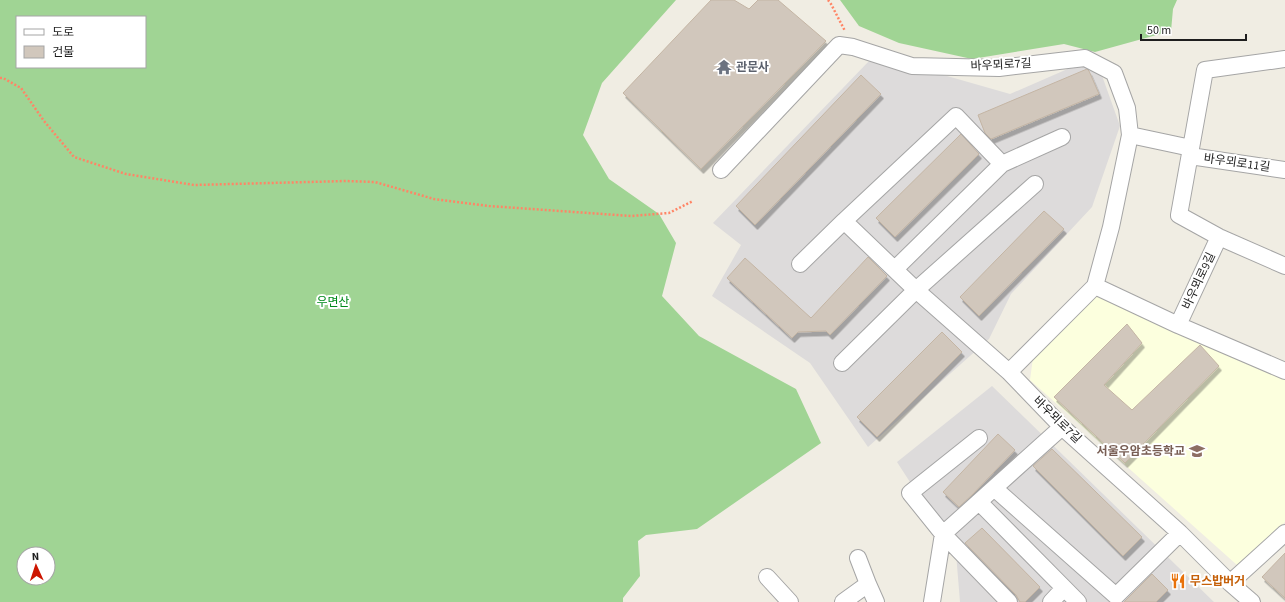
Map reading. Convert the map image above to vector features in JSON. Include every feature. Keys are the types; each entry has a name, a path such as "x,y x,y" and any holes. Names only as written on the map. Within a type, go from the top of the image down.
{"street":[{"name":"바우뫼로7길","path":"721,170 839,45 853,47 912,66 999,68 1084,58 1114,73 1127,108 1130,135 1111,227 1095,286 1009,372 1062,427 1180,533 1230,583 1252,602"},
{"path":"1285,59 1205,70 1178,215 1219,237 1285,266"},
{"path":"800,264 956,116 1002,164"},
{"name":"바우뫼로11길","path":"1130,135 1190,152 1285,170"},
{"path":"895,269 1002,164 1062,137"},
{"path":"842,363 916,290 1035,184"},
{"path":"844,221 916,290 1009,372"},
{"name":"바우뫼로9길","path":"1178,325 1219,237"},
{"path":"1095,286 1178,325 1285,371"},
{"path":"932,602 943,534 1062,427"},
{"path":"979,438 910,493 943,534 1009,602"},
{"path":"994,488 1113,599 1180,533"},
{"path":"979,502 1078,602"},
{"path":"1230,583 1285,533"},
{"path":"858,558 876,602"},
{"path":"767,578 790,602"},
{"path":"842,602 868,584"},
{"path":"1051,602 1064,588"}],"path":[{"path":"828,0 832,4 853,47"},
{"path":"0,78 3,78 21,88 44,121 74,157 126,174 194,185 346,181 375,182 434,199 489,206 631,216 669,213 693,202"}],"shaded area":[{"path":"869,61 912,66 1010,94 1079,64 1100,70 1120,126 1092,207 1011,294 989,339 868,447 810,363 712,296 741,245 713,223"},
{"name":"서울우암초등학교","path":"1095,294 1285,378 1285,522 1244,562 1237,565 1030,380 1033,358"},
{"path":"992,386 1214,602 960,602 956,553 897,462"}],"green space":[{"name":"우면산","path":"0,0 676,0 602,83 583,135 609,179 659,214 676,243 662,296 699,336 796,389 821,443 697,529 646,535 638,541 640,576 623,598 623,602 0,602"},
{"path":"840,0 1177,0 1173,9 1171,31 1095,52 1064,44 972,59 899,43 859,26"}],"building":[{"name":"관문사","path":"711,0 734,0 749,9 758,0 778,0 826,41 701,169 623,93"},
{"path":"1087,69 1099,94 991,139 985,133 978,115"},
{"path":"861,75 881,94 755,225 736,206"},
{"path":"961,134 979,154 895,237 876,218"},
{"path":"1044,211 1064,229 979,316 960,297"},
{"path":"868,257 887,276 830,335 826,331 798,332 792,338 727,278 745,258 811,318"},
{"name":"서울우암초등학교","path":"1127,324 1142,343 1104,385 1132,410 1200,345 1219,366 1125,463 1054,397"},
{"path":"942,332 962,352 877,437 857,417"},
{"path":"998,434 1015,450 959,507 943,492"},
{"path":"1052,449 1142,537 1123,556 1033,466"},
{"path":"982,528 1040,587 1025,602 1020,602 1016,595 965,543"},
{"path":"1285,553 1285,598 1262,577"},
{"path":"1152,574 1168,590 1156,602 1124,602"}],"place":[{"name":"관문사","path":"724,67"},
{"name":"서울우암초등학교","path":"1197,451"},
{"name":"무스밥버거","path":"1178,581"}]}
